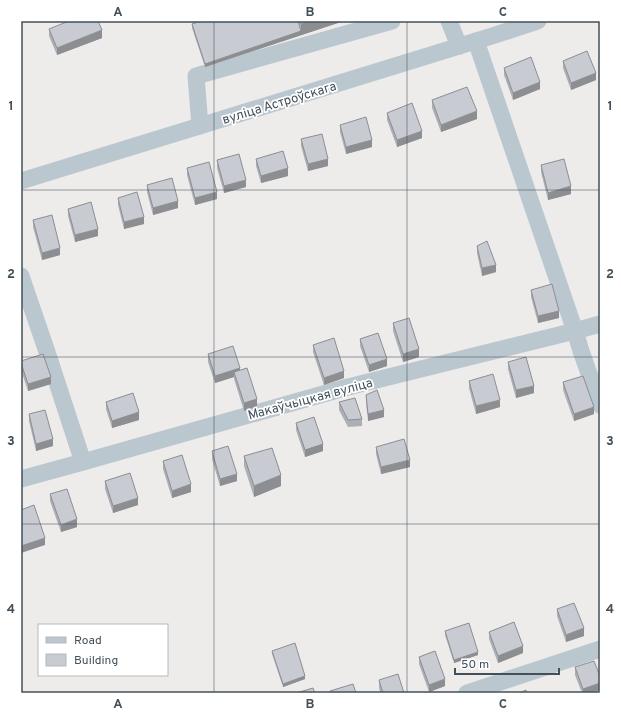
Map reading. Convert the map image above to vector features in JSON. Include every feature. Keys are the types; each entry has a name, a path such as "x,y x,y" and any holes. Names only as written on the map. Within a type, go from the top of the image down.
{"street":[{"path":"200,126 196,76 392,21"},
{"path":"449,21 459,46"},
{"name":"вуліца Астроўскага","path":"21,182 459,46 486,33 538,21"},
{"path":"486,33 581,351 600,406"},
{"path":"21,276 83,462"},
{"name":"Макаўчыцкая вуліца","path":"21,479 348,387 600,324"},
{"path":"467,693 600,649"}],"building":[{"path":"69,21 98,21 102,30 57,48 49,29"},
{"path":"201,21 298,21 301,31 205,64 192,24"},
{"path":"300,21 312,21 301,24"},
{"path":"587,51 596,73 571,83 563,61"},
{"path":"531,57 540,82 513,93 504,68"},
{"path":"467,87 477,111 441,125 432,100"},
{"path":"412,103 422,131 397,140 387,113"},
{"path":"366,117 372,140 346,147 340,125"},
{"path":"322,134 328,159 308,164 301,139"},
{"path":"283,151 288,168 261,176 256,159"},
{"path":"239,154 246,180 224,186 217,160"},
{"path":"564,159 571,186 548,193 541,165"},
{"path":"209,162 217,192 195,198 187,168"},
{"path":"172,178 178,201 153,208 147,185"},
{"path":"137,192 144,217 124,222 118,198"},
{"path":"91,202 98,229 75,235 68,209"},
{"path":"52,215 60,248 42,253 33,220"},
{"path":"487,241 496,265 482,268 477,246"},
{"path":"552,284 559,311 538,316 531,290"},
{"path":"409,318 419,349 403,354 393,323"},
{"path":"378,333 387,359 369,365 360,339"},
{"path":"334,338 344,371 324,378 313,345"},
{"path":"233,346 240,368 215,376 208,354"},
{"path":"43,354 51,377 28,384 21,361"},
{"path":"526,357 534,386 516,390 508,362"},
{"path":"247,368 257,399 244,403 234,372"},
{"path":"493,374 500,400 476,406 469,381"},
{"path":"583,376 594,407 574,414 563,382"},
{"path":"377,390 384,410 368,414 366,395"},
{"path":"133,393 139,412 112,421 106,402"},
{"path":"355,398 362,419 348,420 339,402"},
{"path":"45,410 53,439 36,444 29,414"},
{"path":"314,417 323,444 305,450 296,423"},
{"path":"404,439 410,460 381,467 376,447"},
{"path":"228,446 237,474 220,479 212,451"},
{"path":"272,448 281,475 254,486 244,456"},
{"path":"182,455 191,484 172,491 163,461"},
{"path":"130,473 138,498 113,506 105,481"},
{"path":"67,489 77,519 61,525 50,494"},
{"path":"34,505 45,538 21,546 21,510"},
{"path":"574,603 584,628 566,635 557,609"},
{"path":"514,622 523,646 498,656 489,632"},
{"path":"469,623 478,652 454,660 445,631"},
{"path":"295,643 305,676 283,684 272,651"},
{"path":"435,651 445,679 429,685 419,657"},
{"path":"594,661 600,676 600,683 583,689 575,667"},
{"path":"398,674 404,693 383,693 379,680"},
{"path":"353,684 356,693 330,693 330,691"},
{"path":"313,688 315,693 296,693"},
{"path":"526,690 527,693 519,693"}]}
